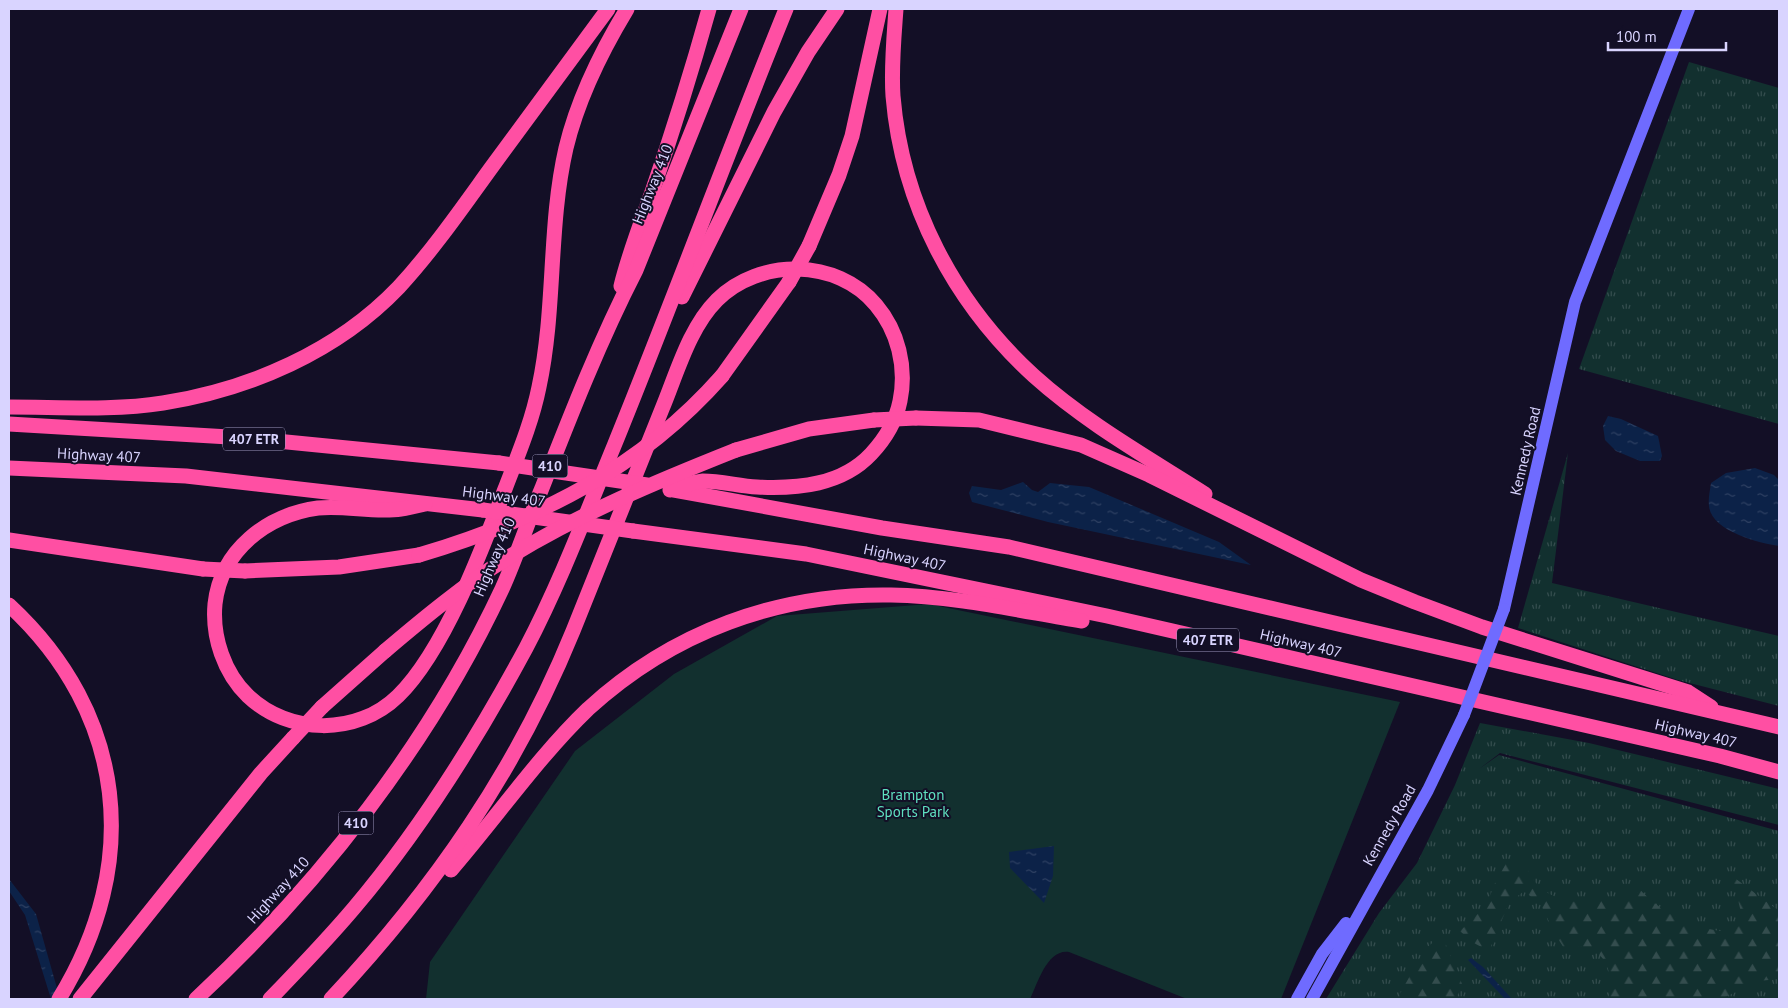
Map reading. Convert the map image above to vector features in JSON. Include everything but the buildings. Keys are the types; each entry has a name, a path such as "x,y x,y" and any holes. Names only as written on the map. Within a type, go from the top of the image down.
{"highway":[{"path":"9,406 120,407 161,403 201,396 246,383 282,368 346,331 397,288 419,264 608,9"},
{"path":"425,504 399,510 322,508 301,512 272,522 257,531 242,544 228,564 218,589 215,624 220,651 227,667 237,684 251,698 266,709 297,723 324,726 354,722 369,716 396,699 417,675 434,646 475,564 532,415 539,386 546,340 556,210 567,144 575,114 592,73 627,9"},
{"path":"616,310 628,257 670,137 709,9"},
{"name":"Highway 410","path":"196,999 281,915 340,845 391,777 469,654 502,588 569,418 616,310 636,270 741,9"},
{"path":"270,999 324,942 384,870 439,794 487,718 526,647 562,574 665,321 786,9"},
{"path":"665,321 687,289 774,112 808,52 837,9"},
{"path":"9,540 203,569 245,571 339,567 419,555 502,528 544,510 594,483 650,444 678,420 722,376 789,282 809,246 839,175 852,136 880,9"},
{"path":"896,9 893,94 905,167 926,228 962,293 1006,350 1055,394 1116,437 1226,507 1242,522"},
{"path":"331,999 358,970 436,876 483,808 515,754 573,631 692,337 708,311 728,291 749,279 770,271 801,268 842,280 863,293 874,303 891,328 899,348 902,383 896,417 885,438 862,464 834,478 802,486 759,487 700,481 670,490"},
{"path":"83,996 261,773 293,738 322,707 385,651 461,590 508,558 561,527 619,499 736,450 809,429 874,420 916,418 979,420 1081,445 1149,475 1361,580 1482,626 1688,692 1720,713"},
{"name":"Highway 407","path":"9,424 246,438 499,464 647,485 882,528 1009,547 1779,727"},
{"name":"Highway 407","path":"9,468 186,476 483,510 806,554 1107,616 1710,754 1779,772"},
{"path":"358,970 376,957 562,736 587,710 633,672 696,635 728,621 783,604 822,597 854,595 925,597 1086,622 1107,616"},
{"path":"9,605 43,640 72,681 95,731 106,771 111,816 111,847 108,875 88,947 59,999"}],"main road":[{"name":"Kennedy Road","path":"1312,999 1370,891 1428,790 1464,715 1504,609 1574,302 1689,9"},
{"name":"Kennedy Road","path":"1298,999 1322,954 1370,891"}],"green space":[{"path":"1689,62 1779,88 1779,424 1579,369"},
{"path":"1568,453 1552,583 1779,636 1779,706 1678,680 1518,628"},
{"name":"Brampton Sports Park","path":"929,604 1400,702 1281,999 1187,999 1069,952 1061,953 1049,961 1030,999 426,999 430,962 575,751 674,674 777,616"},
{"path":"1480,723 1589,743 1779,789 1779,825 1500,753 1479,769 1499,755 1779,831 1779,999 1326,999 1379,913 1417,863 1455,785"},
{"path":"1523,861 1535,882 1546,892 1558,898 1586,902 1600,901 1641,891 1661,908 1681,920 1702,927 1728,932 1743,920 1732,876 1779,911 1779,979 1758,981 1721,999 1608,999 1610,976 1605,962 1595,952 1586,947 1564,948 1541,905 1524,891 1509,903 1489,951 1472,942 1460,931 1486,906 1495,883 1507,862"},
{"path":"1442,935 1462,984 1456,999 1397,999 1425,949"}],"water":[{"path":"1608,416 1621,419 1658,436 1662,456 1660,461 1640,461 1616,451 1605,440 1603,426"},
{"path":"1755,468 1774,475 1779,480 1779,546 1749,539 1727,529 1712,515 1709,506 1711,483 1726,473"},
{"path":"1023,482 1032,490 1038,492 1050,483 1089,487 1219,542 1251,565 1048,522 972,502 969,493 972,486 1001,490"},
{"path":"1054,846 1053,876 1044,903 1010,868 1009,852"},
{"path":"9,879 36,914 60,999 51,999 25,915 9,891"},
{"path":"1471,958 1483,967 1512,999 1505,999 1468,960"}]}
